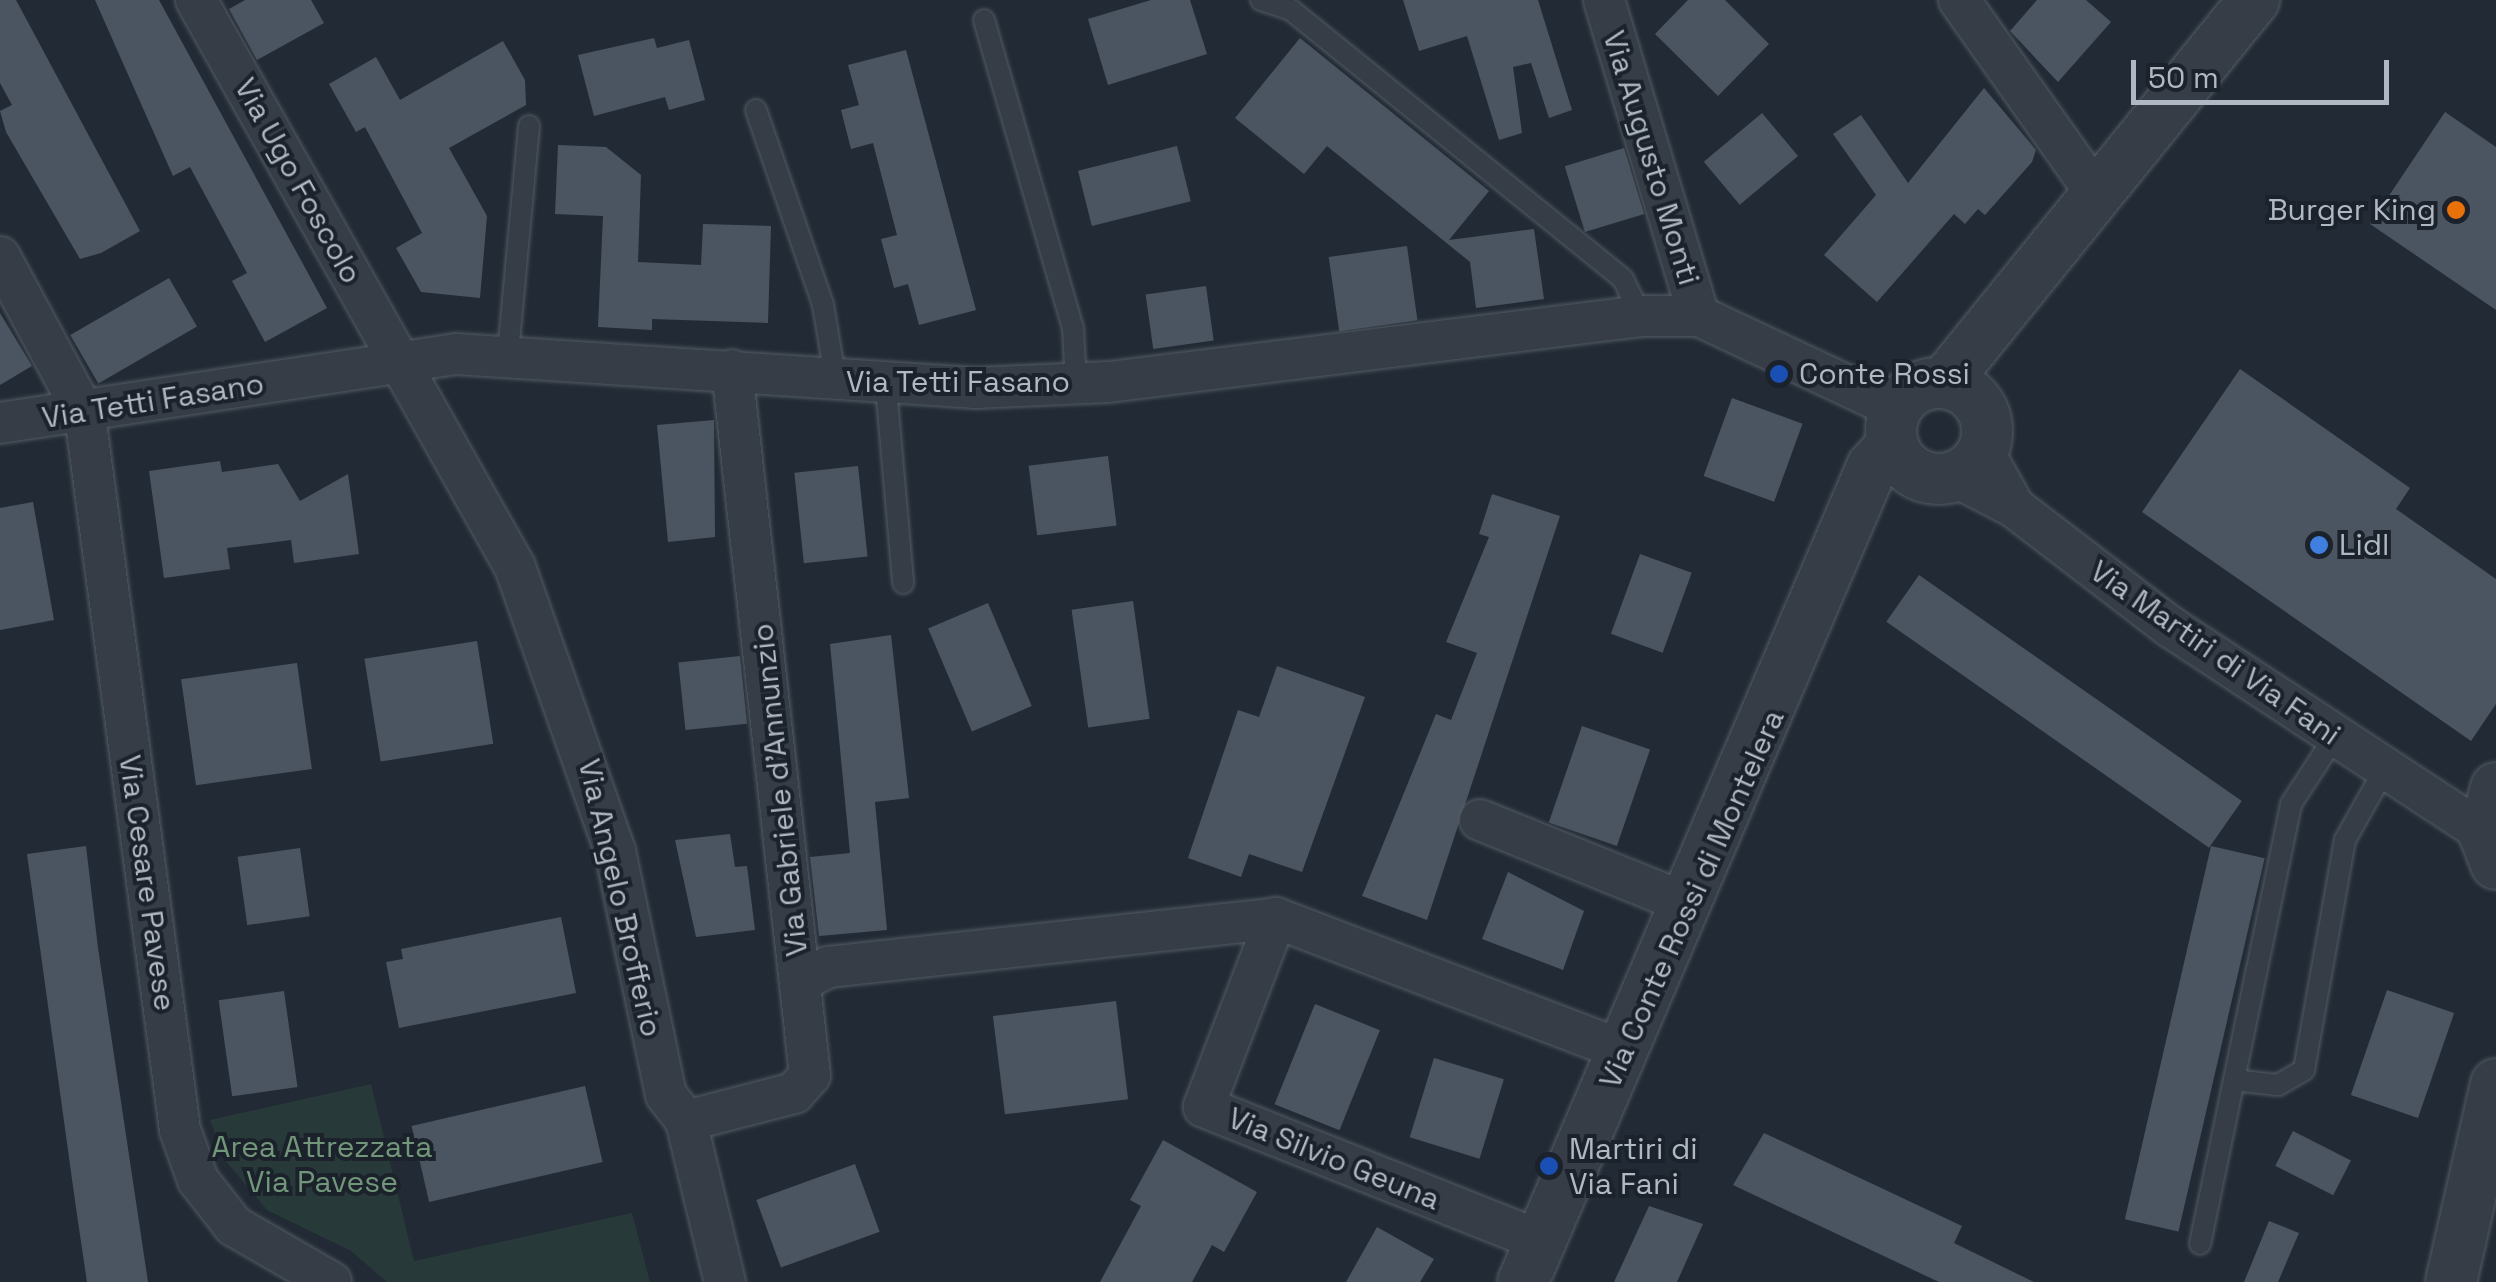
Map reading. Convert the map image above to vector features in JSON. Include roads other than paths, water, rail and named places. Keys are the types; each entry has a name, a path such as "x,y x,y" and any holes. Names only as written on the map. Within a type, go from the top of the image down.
{"street":[{"name":"Via Ugo Foscolo","path":"196,0 401,362"},
{"name":"Via Augusto Monti","path":"1604,0 1698,316"},
{"path":"1959,0 2094,191"},
{"name":"Via Conte Rossi di Montelera","path":"1532,1262 1856,514 1939,435 1989,328 2094,191 2254,0"},
{"path":"0,257 84,414"},
{"name":"Via Tetti Fasano","path":"0,423 84,414 401,362 508,353 732,370 886,387 1076,384 1641,316 1698,316 1939,435"},
{"name":"Via Angelo Brofferio","path":"401,362 515,568 577,722 666,1095 686,1121 725,1282"},
{"name":"Via Gabriele d'Annunzio","path":"686,1121 794,1093 810,1075 732,370"},
{"name":"Via Cesare Pavese","path":"84,414 180,1130 198,1180 234,1226 332,1282"},
{"name":"Via Martiri di Via Fani","path":"1939,435 2014,506 2334,738 2424,787 2493,818"},
{"path":"1480,820 1688,904"},
{"path":"801,981 828,967 1276,918 1626,1052"},
{"name":"Via Silvio Geuna","path":"1276,918 1204,1108 1532,1262"},
{"path":"2451,1282 2496,1084"}],"lane":[{"path":"1260,0 1290,10 1623,280 1641,316"},
{"path":"984,20 1073,328 1076,384"},
{"path":"756,110 823,305 836,382"},
{"path":"508,353 529,126"},
{"path":"886,387 903,583"},
{"path":"2200,1244 2291,804 2334,738"},
{"path":"2234,1080 2278,1085 2304,1070 2345,840 2386,767"}],"place":[{"name":"Burger King","path":"2456,210"},
{"name":"Conte Rossi","path":"1779,374"},
{"name":"Lidl","path":"2319,545"},
{"name":"Martiri di Via Fani","path":"1549,1166"}],"park label":[{"name":"Area Attrezzata Via Pavese","path":"322,1164"}]}
